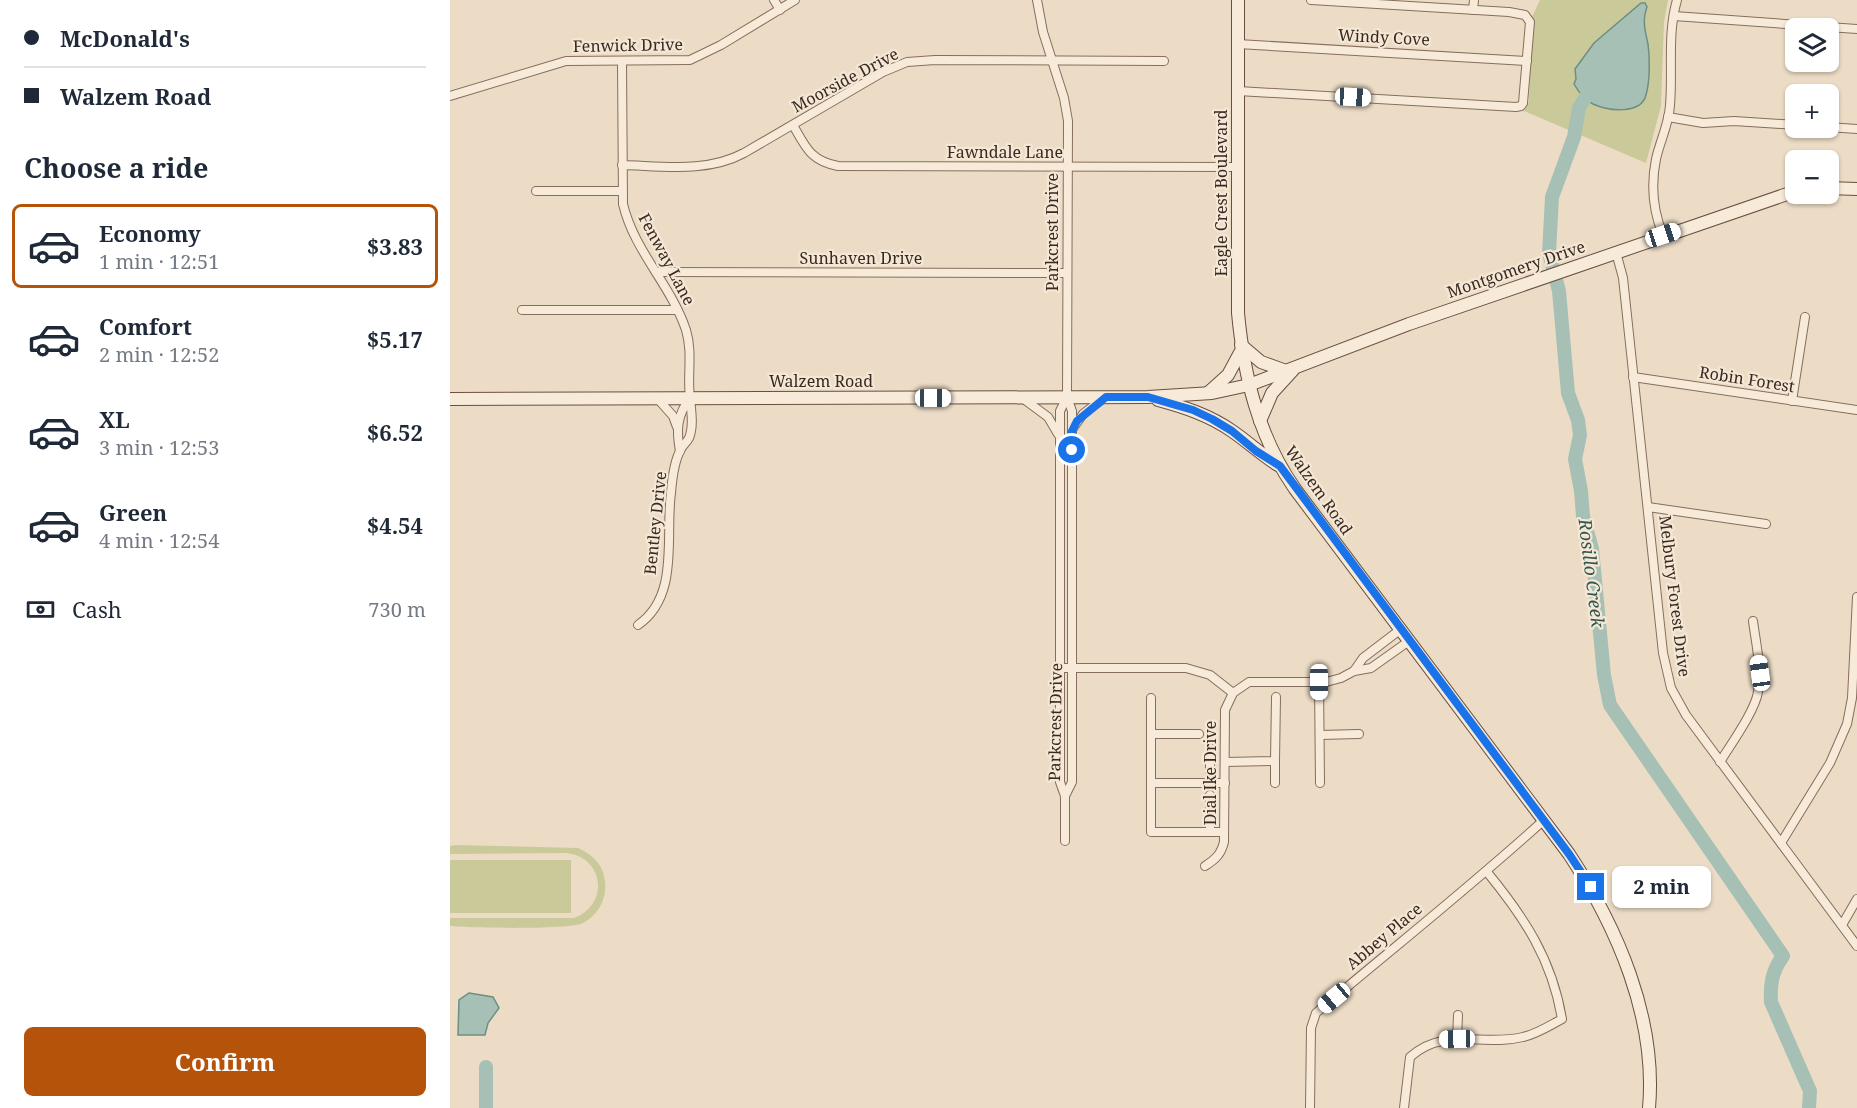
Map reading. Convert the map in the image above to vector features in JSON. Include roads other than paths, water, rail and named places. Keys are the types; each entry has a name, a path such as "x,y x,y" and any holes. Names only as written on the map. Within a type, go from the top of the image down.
{"main road":[{"name":"Eagle Crest Boulevard","path":"1238,0 1238,313 1241,347 1249,384"},
{"path":"1839,188 1857,189"},
{"name":"Montgomery Drive","path":"1249,384 1540,277 1785,195"},
{"path":"1208,393 1228,375 1241,347 1261,362 1291,369 1272,393 1260,421"},
{"name":"Walzem Road","path":"450,399 1148,397 1208,393 1249,384 1260,421 1280,466 1544,820 1591,887 1608,918 1635,991 1643,1026 1650,1077 1649,1108"},
{"path":"1148,397 1193,410 1212,419 1280,466"}],"street":[{"path":"774,0 780,10"},
{"name":"Fenwick Drive","path":"450,96 566,61 690,60 721,45 795,0"},
{"name":"Parkcrest Drive","path":"1037,0 1043,32 1064,98 1068,121 1067,397 1072,411 1072,782 1065,796"},
{"path":"1238,91 1516,107 1521,106 1524,100 1529,18 1525,15 1509,12 1311,0"},
{"path":"1473,10 1474,0"},
{"path":"1663,235 1658,222 1653,182 1656,158 1668,117 1671,96 1674,16 1677,0"},
{"path":"1674,16 1857,29"},
{"name":"Windy Cove","path":"1238,44 1527,61"},
{"name":"Moorside Drive","path":"622,165 698,166 717,164 735,158 883,72 907,62 935,60 1164,61"},
{"name":"Fenway Lane","path":"622,61 623,204 640,248 656,272 686,331 691,357 690,398"},
{"path":"1668,117 1703,123 1734,121 1785,124"},
{"name":"Fawndale Lane","path":"793,125 808,151 819,160 838,166 1237,167"},
{"path":"1839,128 1857,129"},
{"path":"536,191 622,191"},
{"name":"Melbury Forest Drive","path":"1616,252 1621,266 1663,653 1669,681 1686,715 1857,946"},
{"name":"Sunhaven Drive","path":"656,272 1067,273"},
{"path":"522,310 677,310"},
{"path":"1792,400 1805,316"},
{"name":"Robin Forest","path":"1633,377 1857,410"},
{"path":"1021,397 1048,417 1060,439"},
{"name":"Parkcrest Drive","path":"1065,841 1065,796 1060,782 1060,411 1067,397"},
{"path":"1072,431 1083,414 1106,397"},
{"name":"Bentley Drive","path":"657,398 674,416 678,429"},
{"name":"Bentley Drive","path":"680,451 677,438 681,410 690,398"},
{"name":"Bentley Drive","path":"638,625 651,614 666,576 670,496 680,451 689,437 692,410 690,398"},
{"path":"1648,507 1767,524"},
{"path":"1781,843 1830,763 1847,724 1852,698 1857,597"},
{"path":"1720,762 1752,709 1758,692 1760,673 1753,621"},
{"path":"1354,671 1364,658 1401,629"},
{"path":"1060,668 1186,668 1210,675 1233,693 1249,682 1319,682 1341,678 1354,671 1371,668 1409,641"},
{"path":"1319,682 1320,783"},
{"name":"Dial Ike Drive","path":"1205,866 1222,850 1225,710 1233,693"},
{"path":"1275,783 1276,697"},
{"path":"1151,698 1151,832 1224,832"},
{"path":"1151,734 1199,734"},
{"path":"1320,735 1359,734"},
{"path":"1210,748 1210,783"},
{"path":"1225,762 1275,761"},
{"path":"1060,782 1072,782"},
{"path":"1151,783 1225,783"},
{"path":"1210,795 1210,832"},
{"name":"Abbey Place","path":"1310,1108 1311,1028 1316,1013 1487,872 1544,820"},
{"path":"1404,1108 1410,1058 1422,1047 1444,1039 1521,1038 1562,1019 1558,998 1537,941 1517,908 1487,872"},
{"path":"1842,925 1857,899"},
{"path":"1457,1039 1458,1015"}],"waterway":[{"name":"Rosillo Creek","path":"1594,83 1579,108 1574,137 1552,197 1549,253 1559,291 1568,393 1578,420 1580,435 1575,459 1583,516 1592,549 1604,675 1610,705 1783,956 1772,978 1771,1002 1810,1091 1809,1108"},
{"path":"486,1067 486,1108"}]}
